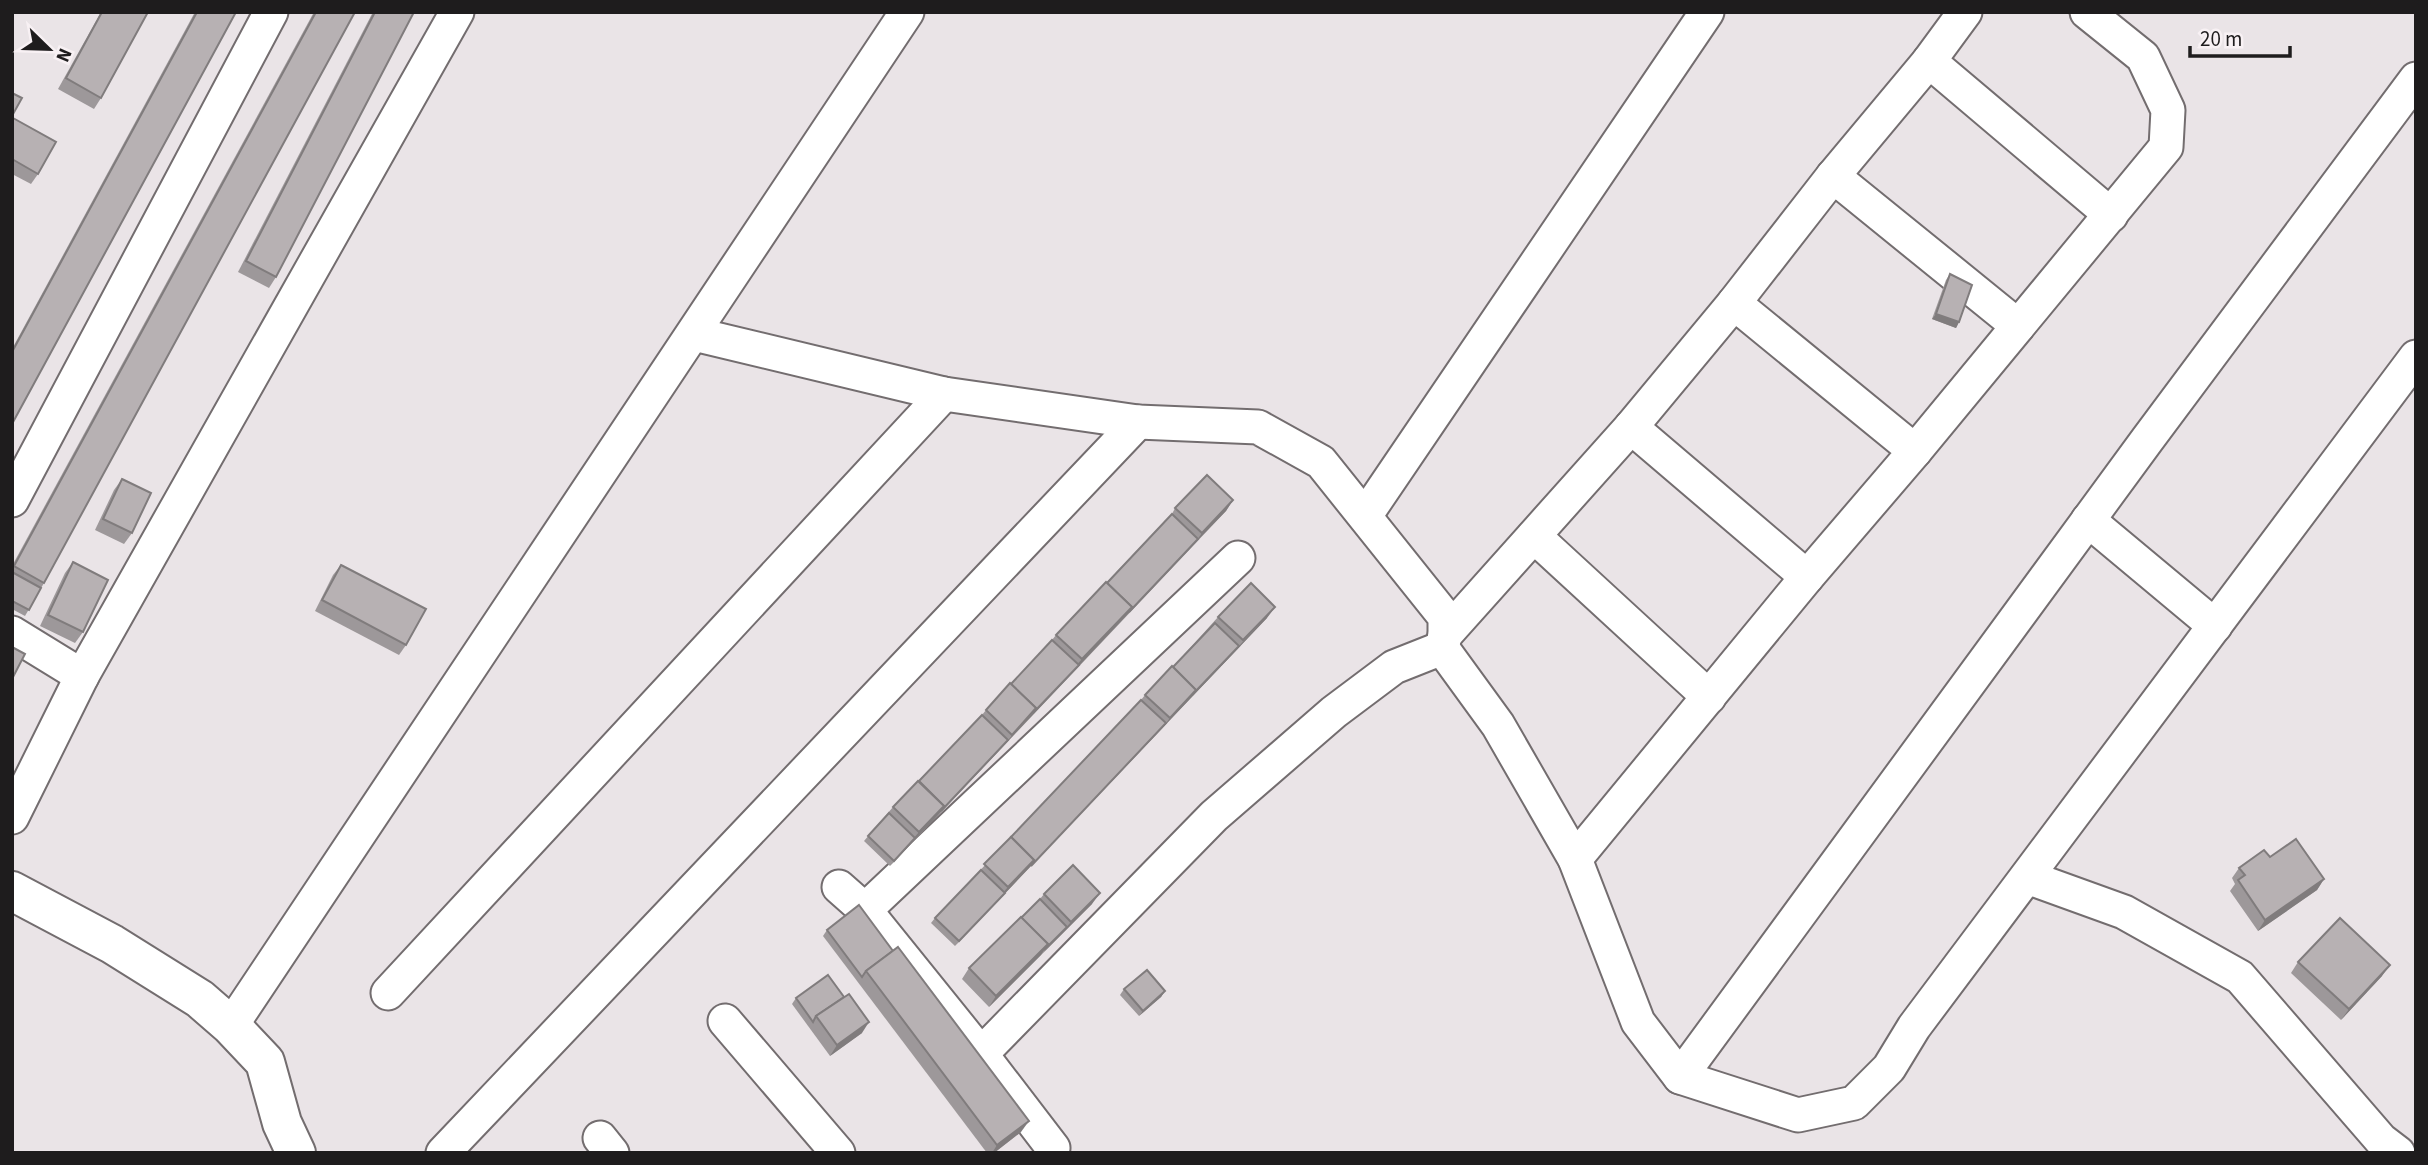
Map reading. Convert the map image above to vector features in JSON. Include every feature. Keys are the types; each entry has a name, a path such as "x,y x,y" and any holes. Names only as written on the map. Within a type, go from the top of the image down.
{"street":[{"path":"12,500 271,12"},
{"path":"12,817 82,676 457,12"},
{"path":"231,1026 907,12"},
{"path":"1365,516 1707,12"},
{"path":"981,1054 1214,817 1334,712 1394,667 1443,642 1631,427 1734,303 1833,176 1929,61 1965,12"},
{"path":"1575,859 2166,147 2168,110 2143,57 2087,12"},
{"path":"1929,61 2111,215"},
{"path":"1680,1077 2088,520 2416,79"},
{"path":"1833,176 2018,326"},
{"path":"1734,303 1915,451"},
{"path":"694,334 944,394 1138,422 1258,427 1321,462 1445,617 1443,642 1498,725 1575,859 1638,1023 1680,1077 1798,1115 1854,1103 1889,1068 1913,1027 2416,357"},
{"path":"388,993 944,394"},
{"path":"443,1153 1138,422"},
{"path":"1631,427 1807,577"},
{"path":"2088,520 2215,626"},
{"path":"1534,536 1709,697"},
{"path":"865,910 1238,558"},
{"path":"12,632 82,676"},
{"path":"2027,877 2124,912 2240,977 2381,1140 2398,1153"},
{"path":"839,887 865,910 981,1054 1053,1148 1052,1153"},
{"path":"12,891 145,965 200,999 231,1026 265,1062 282,1123 296,1153"},
{"path":"725,1021 838,1153"}],"building":[{"path":"102,12 148,12 101,98 66,78"},
{"path":"197,12 236,12 12,424 12,352"},
{"path":"316,12 355,12 44,583 14,566"},
{"path":"375,12 414,12 276,277 246,261"},
{"path":"12,93 22,98 12,116"},
{"path":"13,118 56,142 38,174 12,159"},
{"path":"1950,274 1972,285 1959,322 1936,314"},
{"path":"1207,475 1233,500 1202,533 1175,508"},
{"path":"122,479 151,493 132,533 103,519"},
{"path":"1172,514 1198,539 1129,612 1132,607 1107,583"},
{"path":"73,562 108,580 83,632 48,615"},
{"path":"341,565 426,609 406,645 322,600"},
{"path":"12,572 41,588 29,610 12,601"},
{"path":"1106,582 1132,607 1082,659 1056,635"},
{"path":"1251,583 1275,607 1243,640 1218,617"},
{"path":"1215,623 1239,646 1192,695 1196,690 1173,667"},
{"path":"1052,640 1079,665 1033,713 1036,708 1011,684"},
{"path":"12,647 25,654 12,679"},
{"path":"1172,666 1196,690 1170,718 1145,695"},
{"path":"1010,683 1036,708 1012,735 986,710"},
{"path":"1141,700 1166,723 1031,866 1034,860 1011,837"},
{"path":"982,715 1008,740 941,811 944,806 919,781"},
{"path":"918,781 944,806 919,832 893,807"},
{"path":"889,813 915,838 894,861 868,836"},
{"path":"1011,837 1034,860 1008,887 984,864"},
{"path":"2296,839 2324,879 2265,920 2238,880 2245,875 2239,868 2264,850 2270,857"},
{"path":"1073,865 1100,893 1071,922 1044,894"},
{"path":"981,870 1005,893 959,941 935,918"},
{"path":"1040,899 1067,927 1044,950 1048,944 1021,918"},
{"path":"859,905 893,951 862,977 827,930"},
{"path":"1021,917 1048,944 996,996 969,968"},
{"path":"2340,918 2390,965 2349,1009 2298,962"},
{"path":"898,947 1029,1121 997,1145 866,971"},
{"path":"1147,970 1165,991 1143,1011 1124,989"},
{"path":"828,975 844,997 816,1016 813,1022 796,998"},
{"path":"849,994 869,1022 837,1045 816,1016"}]}
